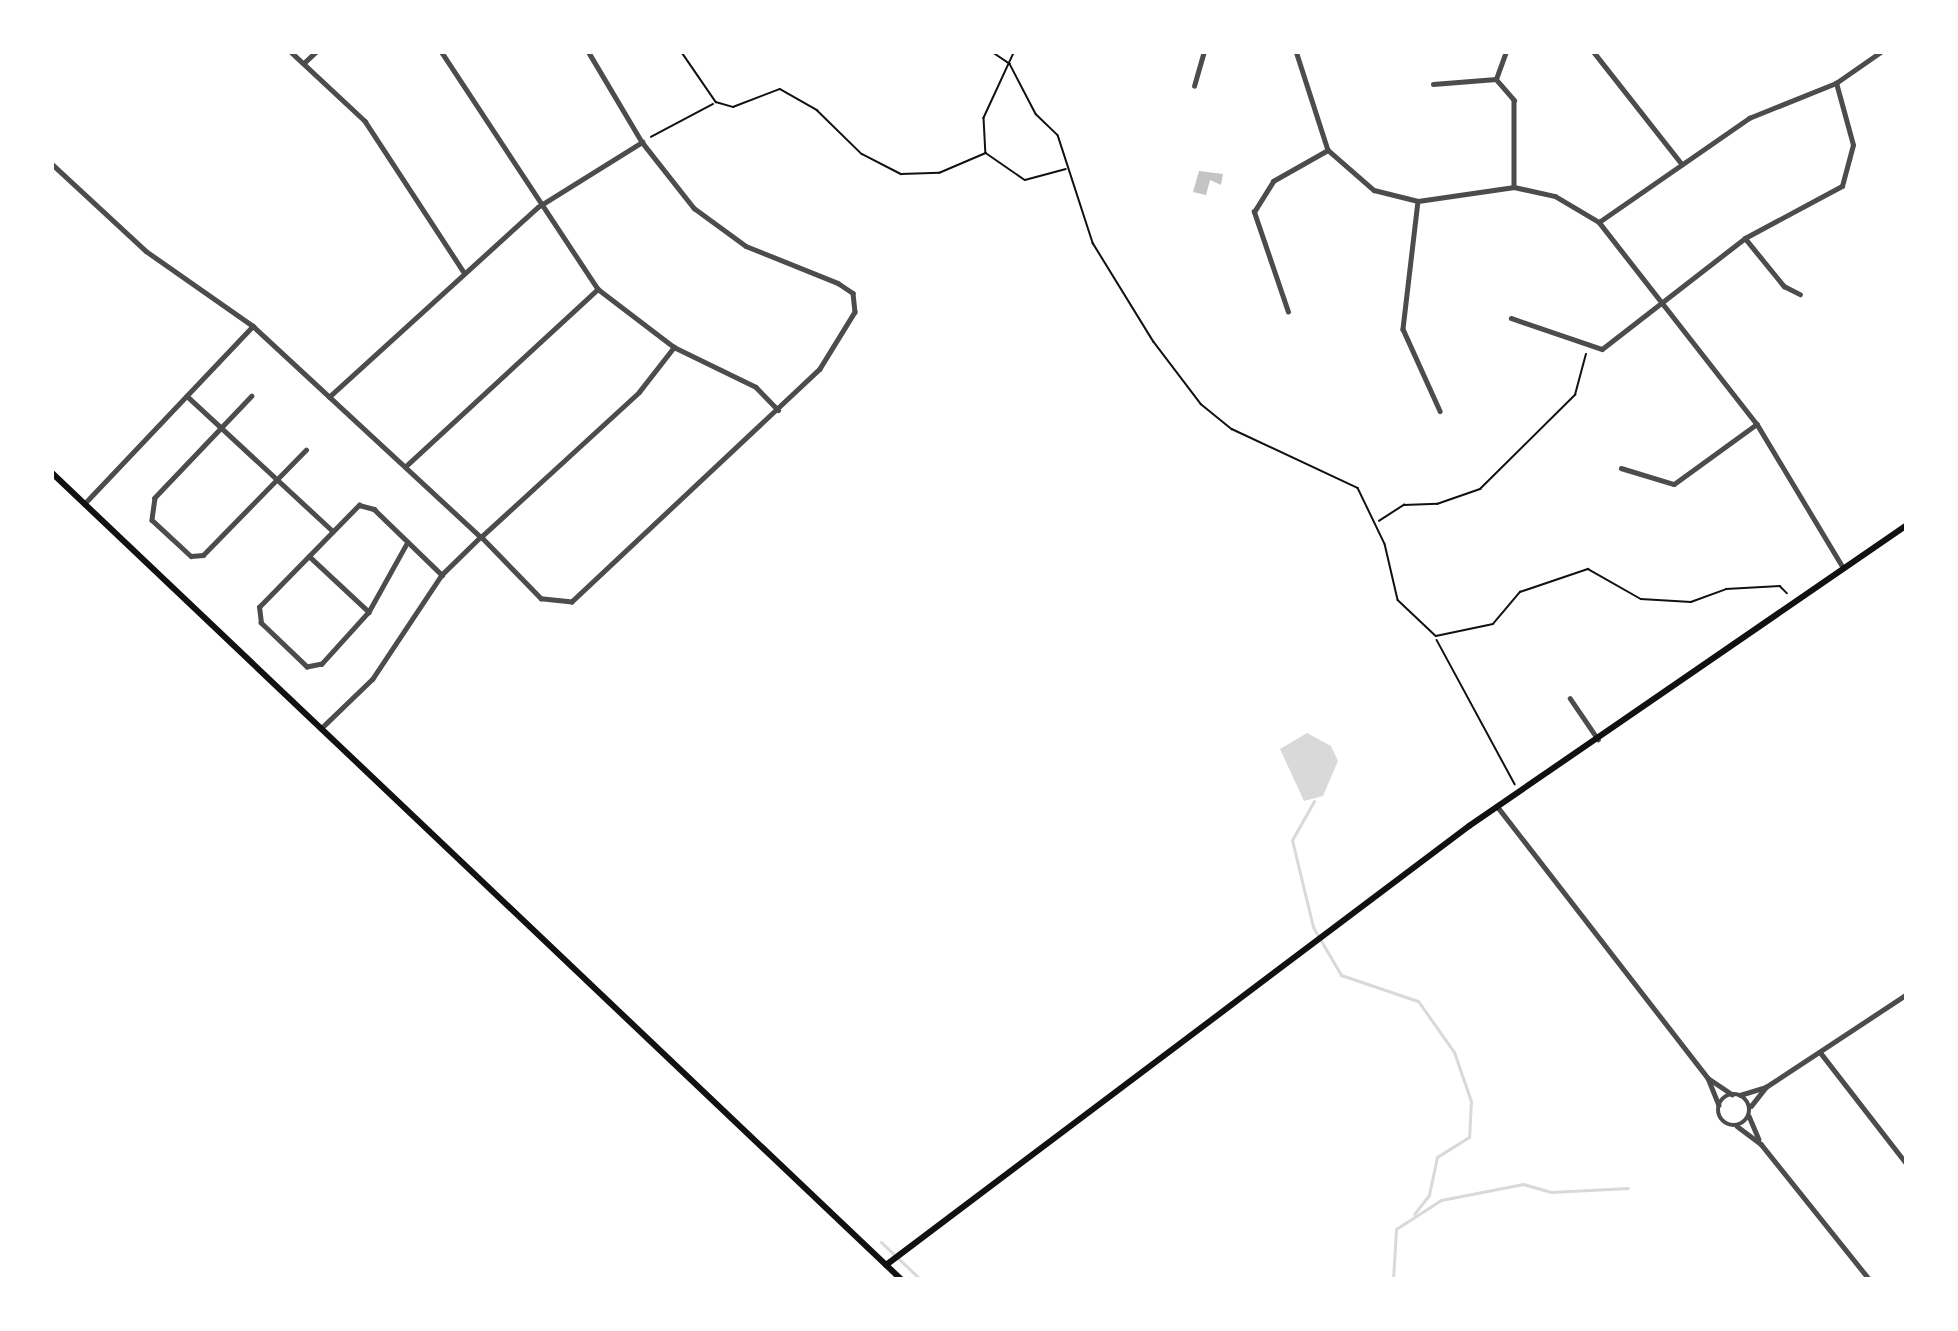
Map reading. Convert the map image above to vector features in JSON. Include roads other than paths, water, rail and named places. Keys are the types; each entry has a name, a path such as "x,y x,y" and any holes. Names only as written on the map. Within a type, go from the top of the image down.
{"main road":[{"path":"51,472 902,1280"},
{"path":"886,1264 1498,806 1907,525"}],"street":[{"path":"290,51 365,121 464,272"},
{"path":"305,62 317,51"},
{"path":"441,51 538,207 598,290 674,346 756,387 778,410"},
{"path":"51,163 146,251 254,326 541,599 572,602 778,410 842,344 855,312 853,293 746,246 694,208 642,142 588,51"},
{"path":"1194,86 1204,51"},
{"path":"1296,51 1328,150 1374,190 1418,201 1514,187 1555,196 1599,222 1756,424 1843,567"},
{"path":"1496,79 1506,51"},
{"path":"1593,51 1682,164"},
{"path":"1599,222 1780,101 1837,83 1882,51"},
{"path":"1433,84 1496,79"},
{"path":"1496,79 1514,100 1514,187"},
{"path":"1510,318 1586,350 1602,349 1745,238 1842,186 1853,146 1837,83"},
{"path":"328,397 538,207 642,142"},
{"path":"1288,312 1253,212 1273,181 1328,150"},
{"path":"1418,201 1403,329 1440,411"},
{"path":"1745,238 1784,286 1800,294"},
{"path":"406,466 598,290"},
{"path":"84,504 254,326"},
{"path":"321,729 373,679 442,574 639,392 674,346"},
{"path":"187,396 333,531"},
{"path":"252,396 148,509 191,556 212,549 306,450"},
{"path":"1621,468 1674,484 1756,424"},
{"path":"408,542 369,612 322,664 307,667 258,615 333,531 366,504 408,542 442,574"},
{"path":"309,556 369,612"},
{"path":"1570,698 1598,739"},
{"path":"1498,806 1708,1078 1722,1120 1761,1144 1870,1280"},
{"path":"1719,1105 1766,1087 1906,998"},
{"path":"1820,1052 1907,1164"},
{"path":"1708,1078 1736,1095 1750,1112 1761,1144"},
{"path":"1737,1126 1766,1087"}],"waterway":[{"path":"1314,801 1292,840 1313,927 1341,975 1418,1001 1454,1052 1471,1101 1469,1137 1437,1157 1429,1195 1414,1214"},
{"path":"1393,1280 1396,1229 1441,1200 1523,1184 1551,1192 1628,1188"},
{"path":"881,1242 921,1280"}]}
